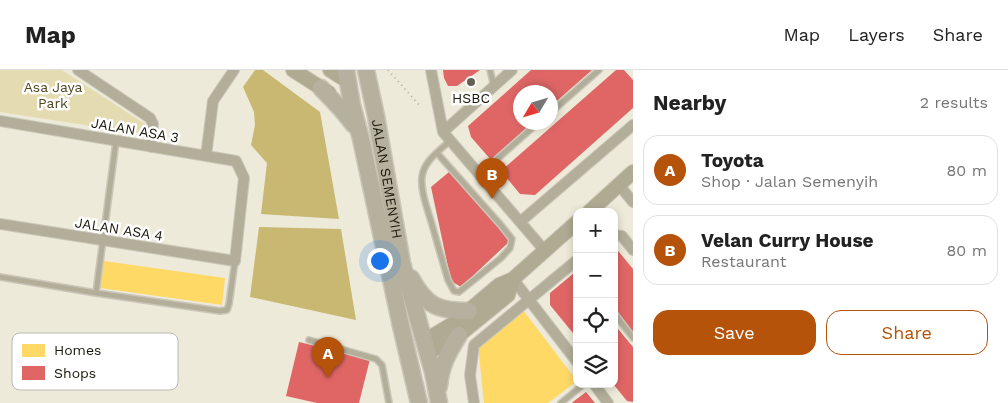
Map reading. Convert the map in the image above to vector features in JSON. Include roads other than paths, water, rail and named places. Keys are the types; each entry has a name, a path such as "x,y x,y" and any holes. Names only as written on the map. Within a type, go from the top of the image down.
{"main road":[{"path":"366,70 352,87 376,116"},
{"name":"JALAN SEMENYIH","path":"366,70 402,263 424,347 433,372 439,403"},
{"name":"JALAN SEMENYIH","path":"352,87 400,326 419,403"},
{"path":"321,88 352,122 361,139"},
{"path":"402,263 415,286 428,302 450,311 469,311"},
{"path":"400,326 410,337 424,347 410,370"},
{"path":"439,403 442,365 458,335"}],"street":[{"path":"78,70 150,118 153,124 151,147"},
{"path":"206,156 213,102 234,70"},
{"path":"293,70 336,97 352,87 330,70"},
{"path":"431,70 443,132 545,251"},
{"path":"443,132 512,70"},
{"name":"JALAN ASA 3","path":"0,121 236,161 244,178 235,261"},
{"path":"520,222 633,125"},
{"path":"593,208 633,172"},
{"path":"619,185 633,202"},
{"name":"JALAN ASA 4","path":"0,224 235,261"},
{"path":"424,347 499,285 513,279 573,226"},
{"path":"618,236 622,236 633,250"},
{"path":"474,403 470,375 474,345 573,265"},
{"path":"513,279 573,357"},
{"path":"424,347 458,335 508,295 513,279"},
{"path":"597,388 608,403"}],"lane":[{"path":"490,70 494,86"},
{"path":"558,105 599,70"},
{"path":"480,174 530,130"},
{"path":"437,153 512,239 510,248 501,258 459,292 454,291 448,280 423,190 422,178 423,170 428,162 437,153 450,140"},
{"path":"96,293 116,141"},
{"path":"0,277 96,293 227,310 230,304 235,261"},
{"path":"618,318 633,338"},
{"path":"309,340 376,359 382,365 389,403"},
{"path":"561,403 579,388"}],"place":[{"name":"HSBC","path":"471,82"},
{"name":"Velan Curry House","path":"492,199"},
{"name":"Toyota","path":"328,378"}],"park label":[{"name":"Asa Jaya Park","path":"53,95"}]}
